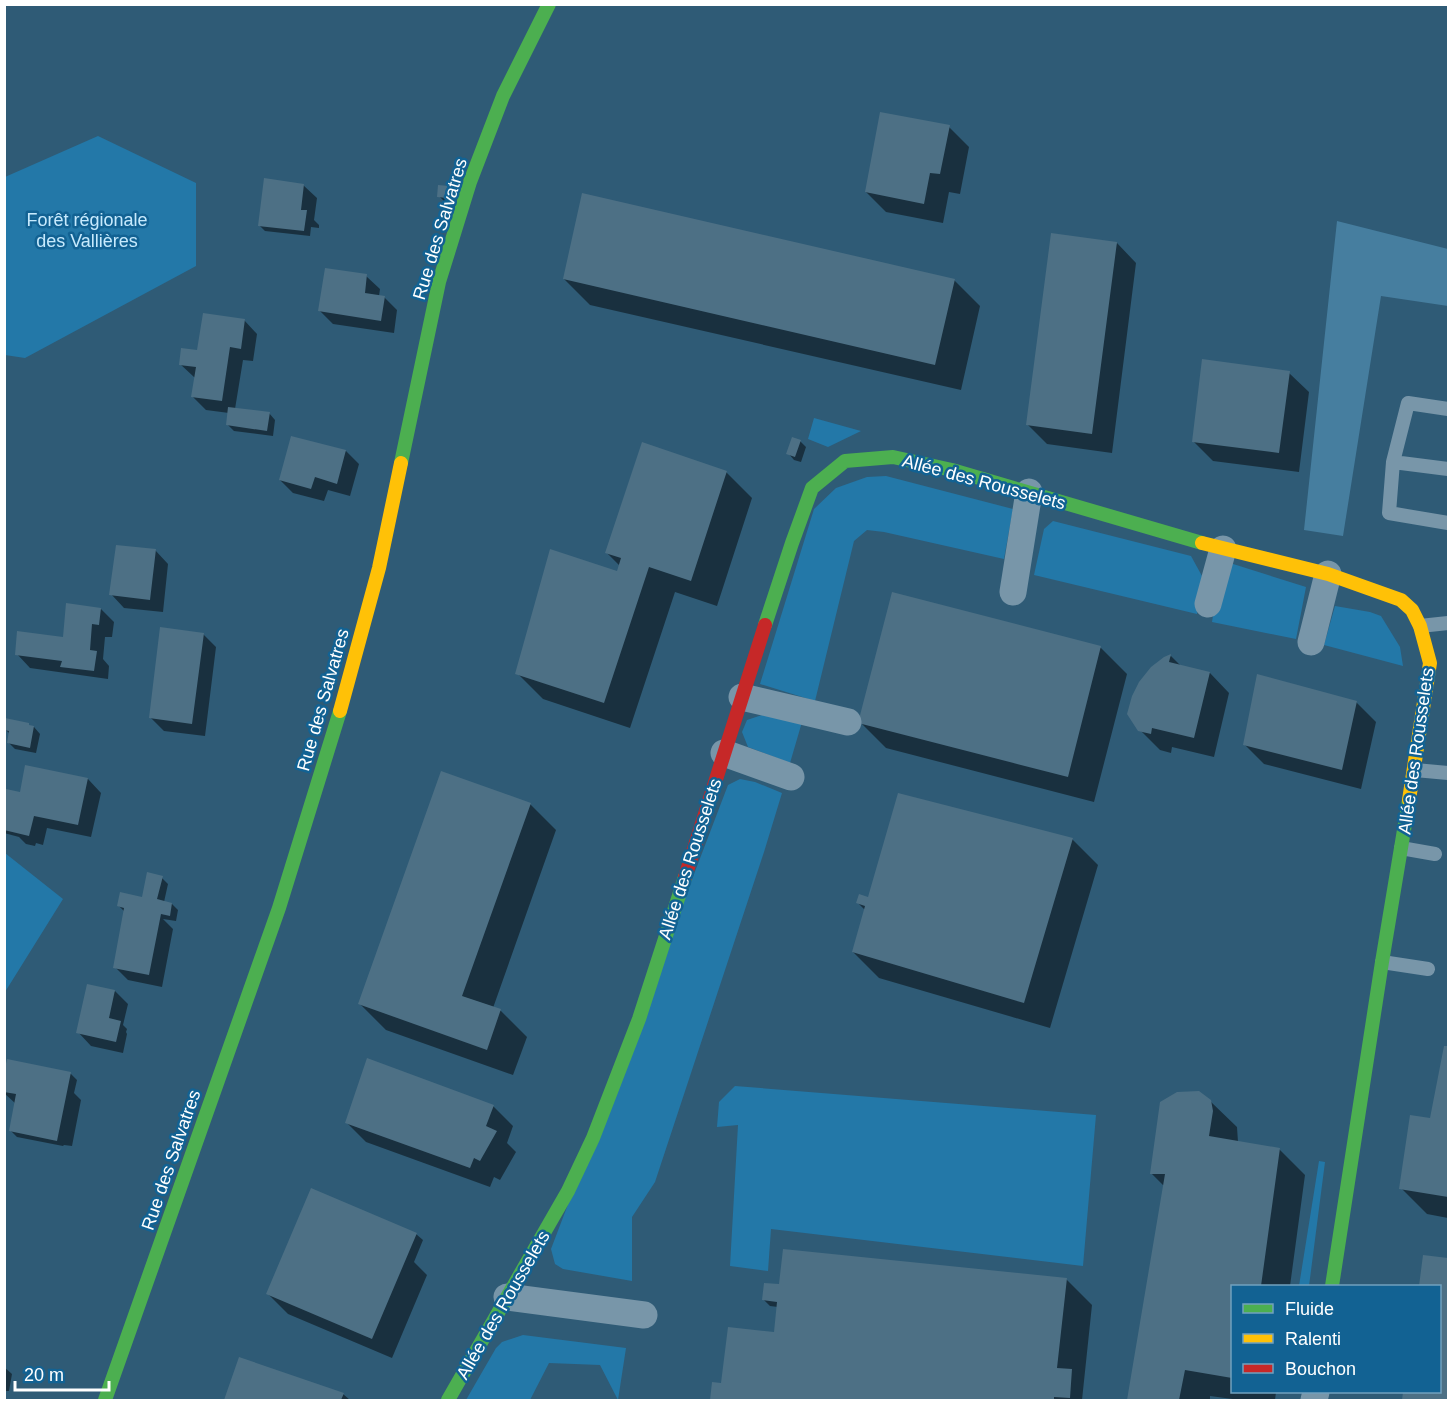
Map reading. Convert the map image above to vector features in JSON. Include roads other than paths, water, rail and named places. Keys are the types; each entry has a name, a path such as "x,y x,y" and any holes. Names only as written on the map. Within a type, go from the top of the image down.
{"street":[{"name":"Rue des Salvatres","path":"105,1401 279,908 334,732 379,568 439,282 470,182 503,96 549,4"},
{"name":"Allée des Rousselets","path":"448,1401 568,1191 593,1138 639,1019 792,543 812,488 845,461 896,448 952,470 1223,549 1328,574 1401,600 1412,610 1420,626 1430,663 1332,1285"},
{"path":"1013,592 1029,492"},
{"path":"1208,604 1223,549"},
{"path":"1311,642 1328,574"},
{"path":"742,697 848,722"},
{"path":"724,753 791,777"},
{"path":"507,1297 644,1315"}],"lane":[{"path":"1449,409 1408,403 1394,462 1389,513 1449,524"},
{"path":"1394,462 1449,469"},
{"path":"1420,626 1449,623"},
{"path":"1414,770 1449,773"},
{"path":"1401,848 1435,854"},
{"path":"1382,962 1428,969"}],"park label":[{"name":"Forêt régionale des Vallières","path":"87,230"}]}
